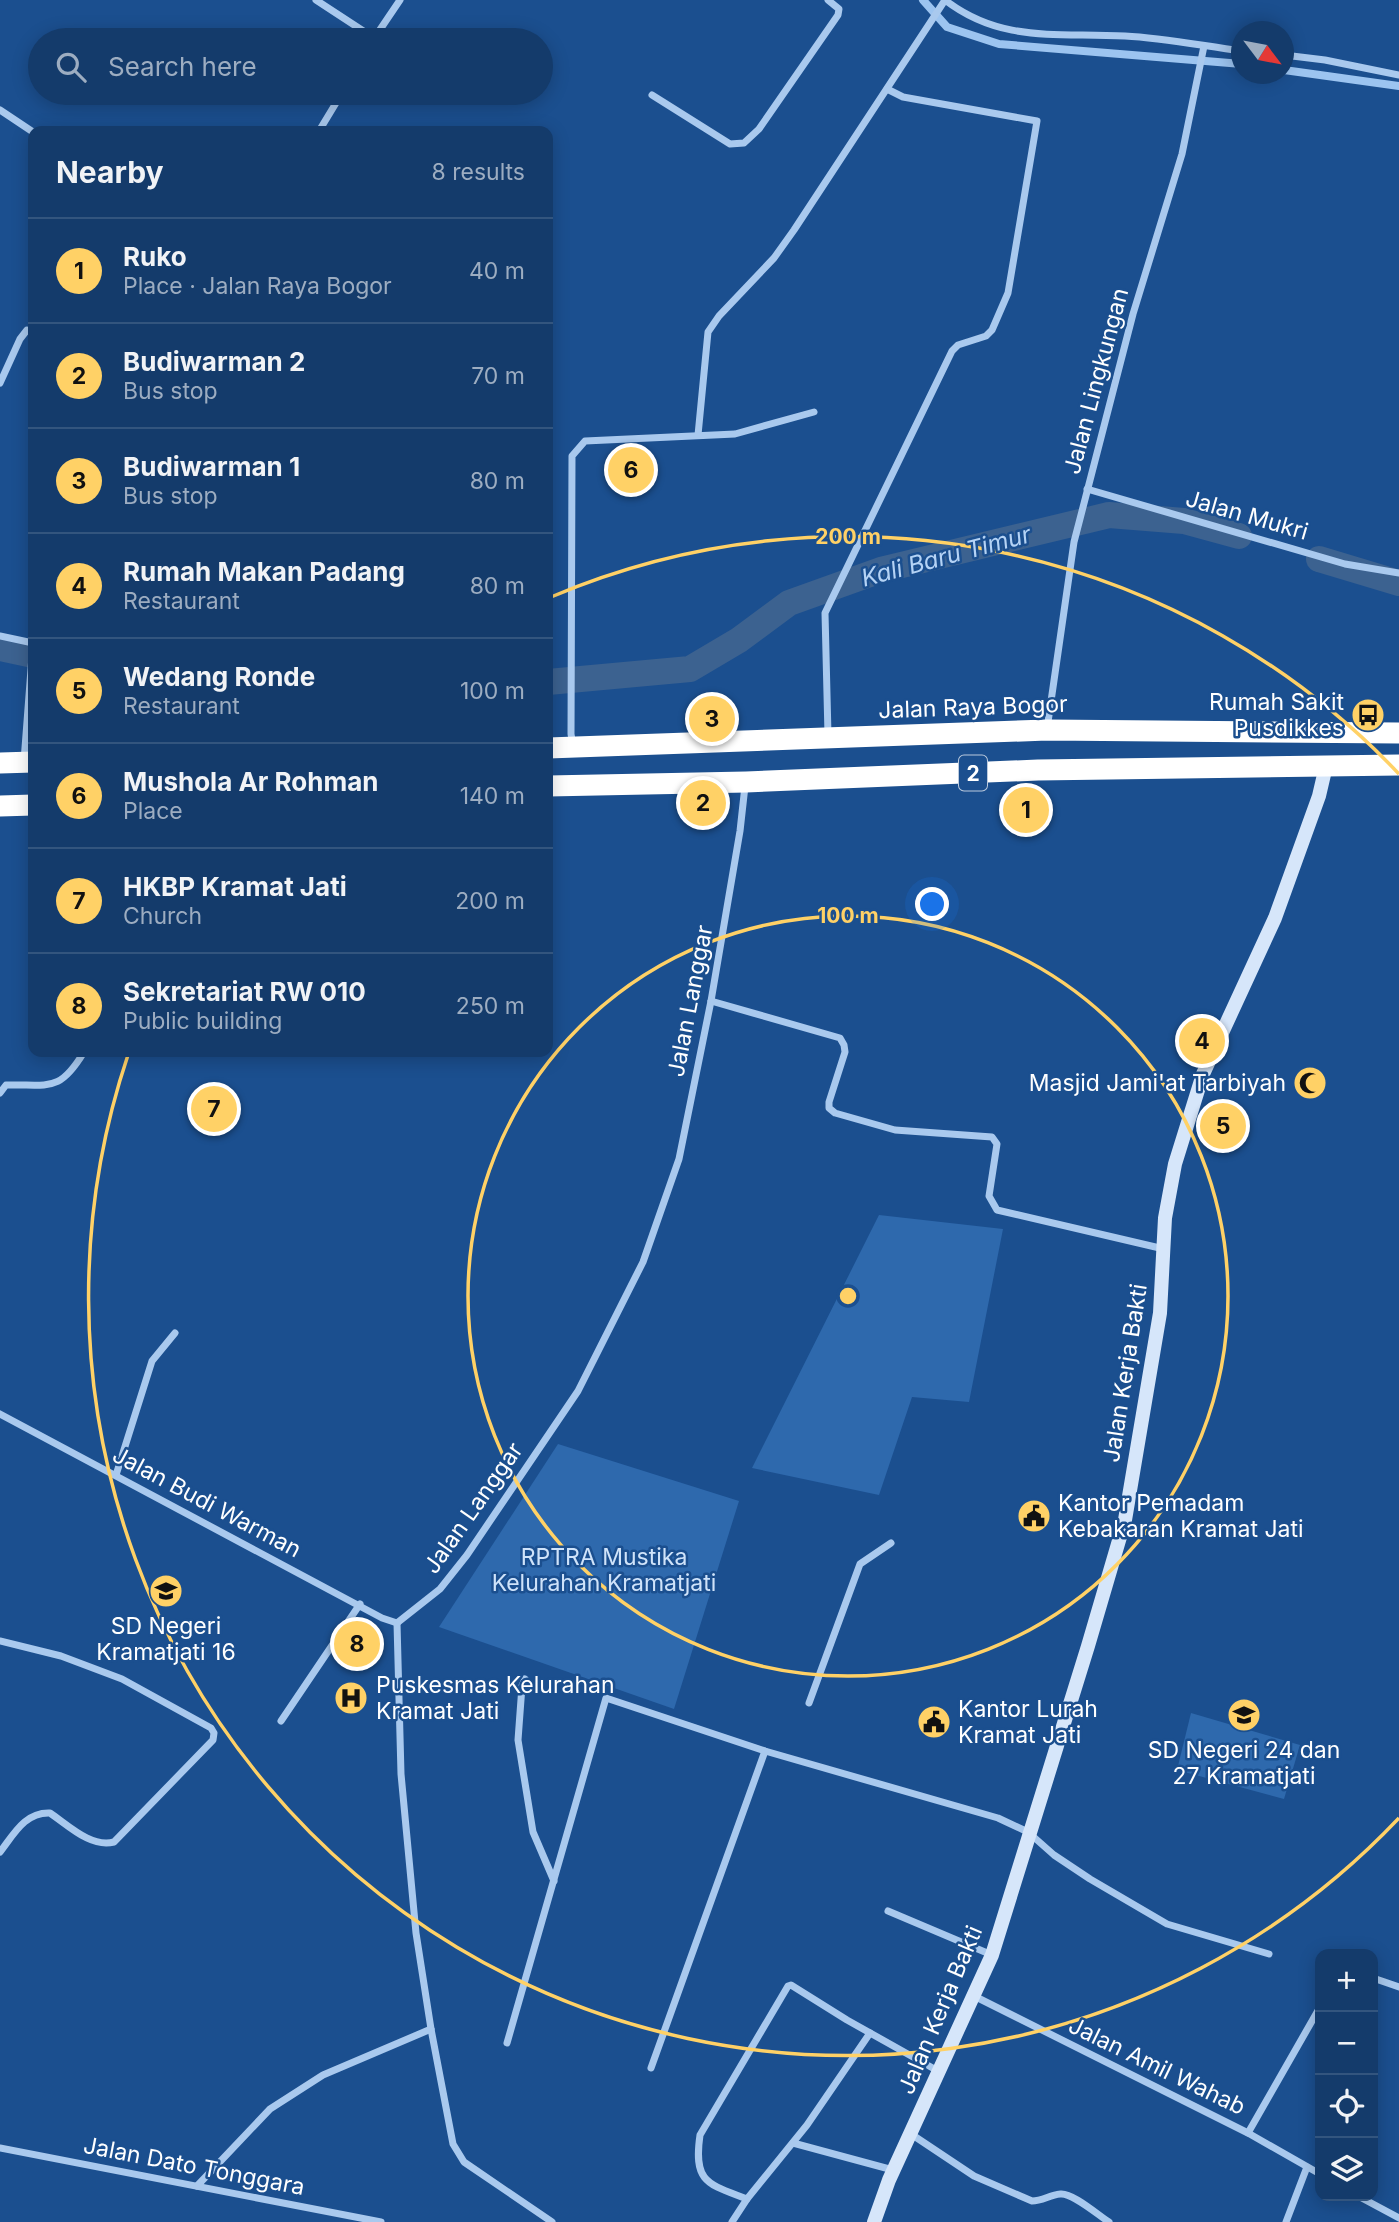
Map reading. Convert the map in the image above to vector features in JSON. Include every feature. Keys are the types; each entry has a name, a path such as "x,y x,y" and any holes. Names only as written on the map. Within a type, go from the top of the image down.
{"highway":[{"name":"Jalan Raya Bogor","path":"553,746 572,740 829,737 1047,730 1399,733"},
{"path":"1326,766 1328,733"},
{"path":"0,763 28,762"},
{"name":"2","path":"553,786 746,782 1038,770 1399,765"},
{"path":"0,806 28,805"}],"street":[{"path":"317,0 358,28"},
{"path":"381,28 400,0"},
{"path":"652,96 730,144 744,143 759,129 838,15 839,9 828,0"},
{"path":"698,435 708,332 788,239 945,0 989,24 1020,33 1126,36 1231,50"},
{"name":"Jalan Lingkungan","path":"1047,730 1076,532 1133,314 1182,153 1204,46"},
{"path":"1294,56 1399,75"},
{"path":"829,737 825,613 952,351 958,345 986,336 992,330 1008,293 1037,121 903,97 887,89"},
{"path":"322,126 335,105"},
{"path":"0,110 28,129"},
{"path":"0,383 20,339 28,330"},
{"path":"572,740 572,456 585,441 736,434 814,412"},
{"name":"Jalan Mukri","path":"1086,492 1345,564 1399,573"},
{"path":"0,636 28,648"},
{"name":"Jalan Kerja Bakti","path":"874,2222 894,2170 992,1955 1028,1832 1088,1646 1125,1520 1160,1312 1166,1218 1175,1164 1203,1074 1275,918 1319,796 1326,766"},
{"name":"Jalan Langgar","path":"397,1623 440,1589 467,1555 584,1379 642,1262 679,1159 711,1001 746,782"},
{"path":"711,1001 840,1038 845,1052 829,1102 829,1108 835,1113 895,1130 992,1137 997,1144 989,1196 997,1210 1164,1249"},
{"path":"0,1093 6,1085 55,1085 72,1072 81,1057"},
{"path":"116,1475 152,1361 176,1333"},
{"name":"Jalan Budi Warman","path":"0,1413 382,1618 397,1623"},
{"path":"810,1703 860,1564 891,1543"},
{"path":"281,1721 360,1604"},
{"path":"397,1623 401,1774 416,1933 430,2029 453,2144 464,2162 552,2222"},
{"path":"0,1641 61,1656 122,1679 211,1728 214,1733 213,1740 114,1842 96,1843 50,1814 41,1813 26,1819 0,1852"},
{"path":"526,1679 522,1686 518,1740 533,1832 554,1883"},
{"path":"507,2043 606,1698 765,1751 998,1818 1028,1832 1090,1879 1167,1924 1269,1954"},
{"path":"651,2068 765,1751"},
{"path":"888,1910 992,1955"},
{"path":"1378,1980 1399,1987"},
{"path":"747,2199 713,2185 702,2175 697,2158 700,2136 788,1986 791,1985 870,2034 939,2071"},
{"name":"Jalan Amil Wahab","path":"974,1996 1248,2133 1315,2171"},
{"path":"1248,2133 1317,2012"},
{"path":"197,2186 270,2109 323,2075 430,2029"},
{"path":"732,2222 747,2199 793,2143 870,2034"},
{"path":"911,2134 974,2176 1032,2201 1041,2201 1061,2193 1072,2197 1109,2222"},
{"path":"793,2143 894,2170"},
{"name":"Jalan Dato Tonggara","path":"0,2148 382,2222"},
{"path":"1286,2222 1307,2167"},
{"path":"1367,2201 1399,2218"}],"green space":[{"path":"879,1215 1003,1229 969,1402 912,1397 879,1495 752,1468"},
{"name":"RPTRA Mustika Kelurahan Kramatjati","path":"558,1444 739,1501 674,1709 439,1627"},
{"path":"1191,1713 1300,1745 1284,1799 1177,1770"}],"waterway":[{"path":"923,0 947,27 999,44 1231,63"},
{"path":"1294,71 1399,86"},
{"name":"Kali Baru Timur","path":"553,682 690,669 739,640 789,603 881,570 1109,515 1184,521 1239,536"},
{"name":"Kali Baru Timur","path":"1319,559 1399,583"},
{"name":"Kali Baru Timur","path":"0,648 28,654"}],"place":[{"name":"Mushola Ar Rohman","path":"631,470"},
{"name":"Rumah Sakit Pusdikkes","path":"1368,715"},
{"name":"Budiwarman 1","path":"712,719"},
{"name":"Budiwarman 2","path":"703,803"},
{"name":"Ruko","path":"1026,810"},
{"name":"Rumah Makan Padang","path":"1202,1041"},
{"name":"Masjid Jami'at Tarbiyah","path":"1310,1083"},
{"name":"HKBP Kramat Jati","path":"214,1109"},
{"name":"Wedang Ronde","path":"1223,1126"},
{"name":"Kantor Pemadam Kebakaran Kramat Jati","path":"1034,1516"},
{"name":"SD Negeri Kramatjati 16","path":"166,1591"},
{"name":"Sekretariat RW 010","path":"357,1644"},
{"name":"Puskesmas Kelurahan Kramat Jati","path":"351,1698"},
{"name":"SD Negeri 24 dan 27 Kramatjati","path":"1244,1715"},
{"name":"Kantor Lurah Kramat Jati","path":"934,1722"}]}
